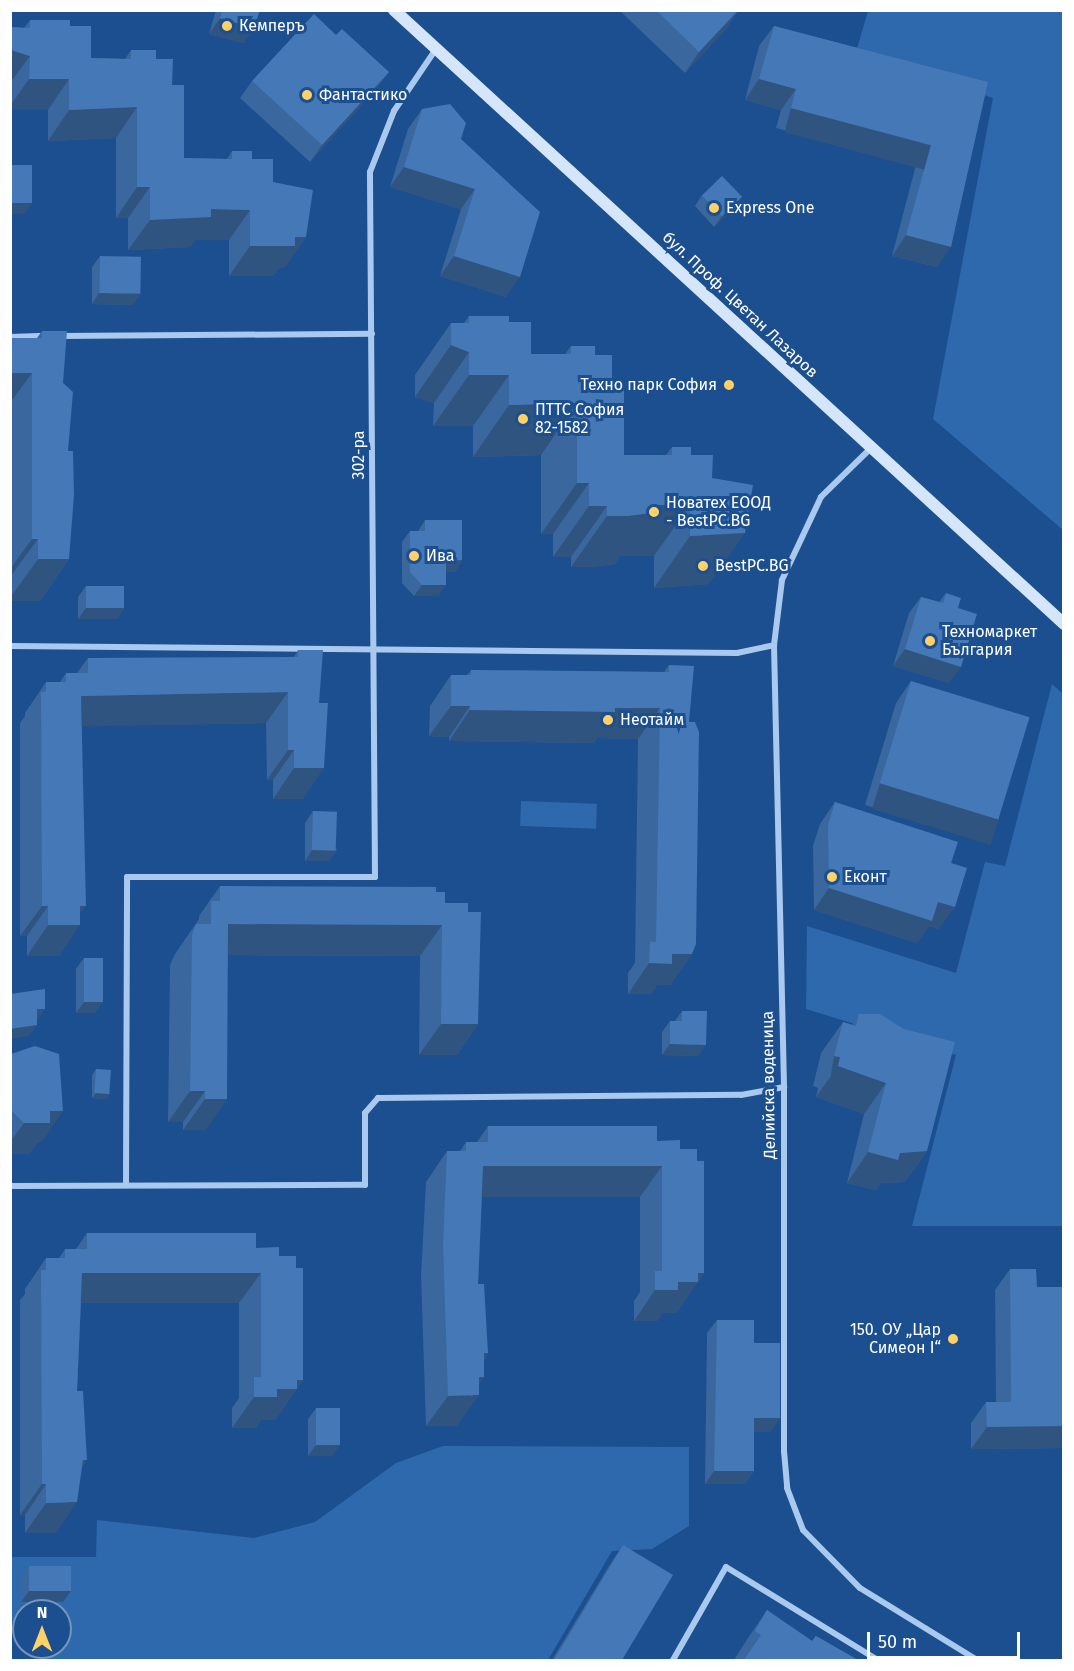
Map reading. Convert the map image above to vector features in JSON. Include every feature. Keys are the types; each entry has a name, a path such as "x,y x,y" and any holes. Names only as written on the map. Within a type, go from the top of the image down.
{"main road":[{"name":"бул. Проф. Цветан Лазаров","path":"394,10 1064,624"}],"street":[{"name":"302-ра","path":"126,1185 127,877 375,878 370,172 394,111 436,49"},
{"path":"10,337 372,334"},
{"name":"Делийска воденица","path":"871,448 821,497 782,580 774,645 784,1087 788,1488 803,1530 860,1588 976,1660"},
{"path":"10,646 737,653 774,645"},
{"path":"10,1186 365,1185 365,1113 372,1101 386,1096 741,1095 784,1087"},
{"path":"673,1660 726,1566 878,1660"}],"shaded area":[{"path":"868,11 1063,11 1063,530 933,419 993,98 856,52"},
{"path":"1052,684 1064,695 1063,1226 912,1226 956,1055 806,1009 807,926 956,973 985,862 1005,866"},
{"path":"521,801 597,804 596,829 520,826"},
{"path":"443,1446 689,1447 689,1526 652,1549 612,1551 548,1660 43,1660 72,1659 72,1599 12,1599 11,1621 11,1557 96,1557 97,1520 254,1538 315,1522 396,1463"}],"building":[{"path":"222,10 260,10 254,28 220,18"},
{"path":"656,10 738,10 699,52"},
{"name":"Фантастико","path":"314,14 336,35 342,29 389,72 322,145 252,81"},
{"path":"30,20 70,20 70,26 91,26 91,58 131,59 131,50 156,50 156,59 173,59 172,85 184,85 184,158 232,159 232,151 252,151 252,159 273,159 273,182 313,190 306,237 295,237 295,246 250,246 250,210 211,209 211,217 150,220 150,187 137,187 137,107 69,110 69,79 29,79 30,56 11,50 11,27 30,28"},
{"path":"774,26 988,82 951,247 906,235 931,145 791,108 796,89 759,79"},
{"path":"450,104 466,123 461,139 540,212 520,277 454,256 475,189 404,167 422,109"},
{"path":"10,165 32,165 32,203 10,203"},
{"path":"722,176 742,197 722,216 702,195"},
{"path":"100,256 141,257 140,294 99,293"},
{"path":"469,316 509,316 509,322 531,322 531,354 571,354 571,346 595,346 595,355 612,355 612,381 624,381 624,455 672,455 672,447 691,447 691,455 713,455 712,478 753,485 745,533 690,536 690,505 651,505 651,513 628,516 607,516 607,506 589,506 589,483 577,483 577,403 509,405 509,375 469,375 469,352 451,345 451,323 469,323"},
{"path":"42,331 67,331 63,383 73,392 68,451 73,451 74,495 69,559 38,559 38,539 32,539 32,373 10,373 10,338 42,338"},
{"path":"425,520 462,520 462,560 446,561 446,585 422,585 410,572 410,531 425,531"},
{"path":"86,586 124,586 124,608 86,608"},
{"path":"946,593 961,598 958,608 977,614 961,667 905,649 921,597 943,603"},
{"path":"298,650 323,650 319,703 328,703 324,768 294,768 294,750 288,750 288,692 81,696 86,906 80,906 80,925 48,925 48,906 42,906 41,692 46,692 46,682 66,682 66,673 88,673 88,658 298,657"},
{"path":"669,665 694,666 689,722 695,722 699,732 696,944 692,954 672,954 672,964 649,963 650,942 656,942 660,708 615,708 615,712 470,710 470,706 451,706 451,675 471,675 471,670 669,672"},
{"path":"911,681 1030,717 998,820 880,783"},
{"path":"835,802 958,842 951,863 967,868 955,907 938,902 932,921 829,888 828,825"},
{"path":"313,811 337,812 336,851 312,850"},
{"path":"220,886 436,887 436,892 445,892 445,903 468,903 468,912 481,912 478,1024 441,1024 442,925 228,924 227,1099 205,1099 205,1091 190,1091 192,935 196,924 211,924 211,901 220,901"},
{"path":"84,958 103,958 103,1002 84,1002"},
{"path":"45,989 45,1009 37,1009 37,1025 10,1029 10,994"},
{"path":"682,1011 707,1011 706,1045 670,1044 670,1021 682,1021"},
{"path":"859,1014 880,1014 904,1029 955,1042 927,1151 900,1153 898,1160 868,1152 886,1083 838,1066 840,1057 834,1056 843,1022 856,1026"},
{"path":"35,1046 59,1054 63,1111 50,1111 50,1123 24,1123 12,1111 11,1054"},
{"path":"96,1069 111,1070 109,1094 94,1093"},
{"path":"488,1126 657,1126 657,1141 680,1140 680,1149 697,1149 697,1161 704,1161 704,1273 698,1273 698,1282 678,1282 678,1290 655,1290 655,1271 662,1271 662,1166 483,1166 478,1284 484,1284 488,1353 484,1353 484,1377 479,1377 479,1395 448,1396 443,1245 447,1151 466,1151 466,1142 488,1142"},
{"path":"87,1233 256,1233 256,1248 279,1247 279,1256 296,1256 296,1268 303,1268 303,1380 297,1380 297,1389 277,1389 277,1397 254,1397 254,1377 261,1377 261,1273 82,1273 77,1391 83,1391 87,1460 83,1460 77,1502 46,1503 46,1484 42,1484 41,1270 46,1270 46,1258 65,1258 65,1249 87,1249"},
{"path":"1010,1269 1036,1269 1037,1287 1064,1287 1064,1426 987,1427 986,1402 1011,1402"},
{"path":"717,1320 754,1320 754,1343 780,1343 780,1418 754,1418 754,1471 714,1471"},
{"path":"316,1408 340,1408 340,1445 316,1445"},
{"path":"623,1545 673,1575 622,1660 554,1660"},
{"path":"29,1566 71,1566 71,1591 29,1591"},
{"path":"767,1610 812,1641 816,1636 858,1660 744,1660 761,1635 755,1631"}],"place":[{"name":"Кемперъ","path":"227,26"},
{"name":"Фантастико","path":"307,95"},
{"name":"Express One","path":"714,208"},
{"name":"Техно парк София","path":"729,385"},
{"name":"ПТТС София 82-1582","path":"523,419"},
{"name":"Новатех ЕООД - BestPC.BG","path":"654,512"},
{"name":"Ива","path":"414,556"},
{"name":"BestPC.BG","path":"703,566"},
{"name":"Техномаркет България","path":"930,641"},
{"name":"Неотайм","path":"608,720"},
{"name":"Еконт","path":"832,877"},
{"name":"150. ОУ „Цар Симеон I“","path":"953,1339"}]}
